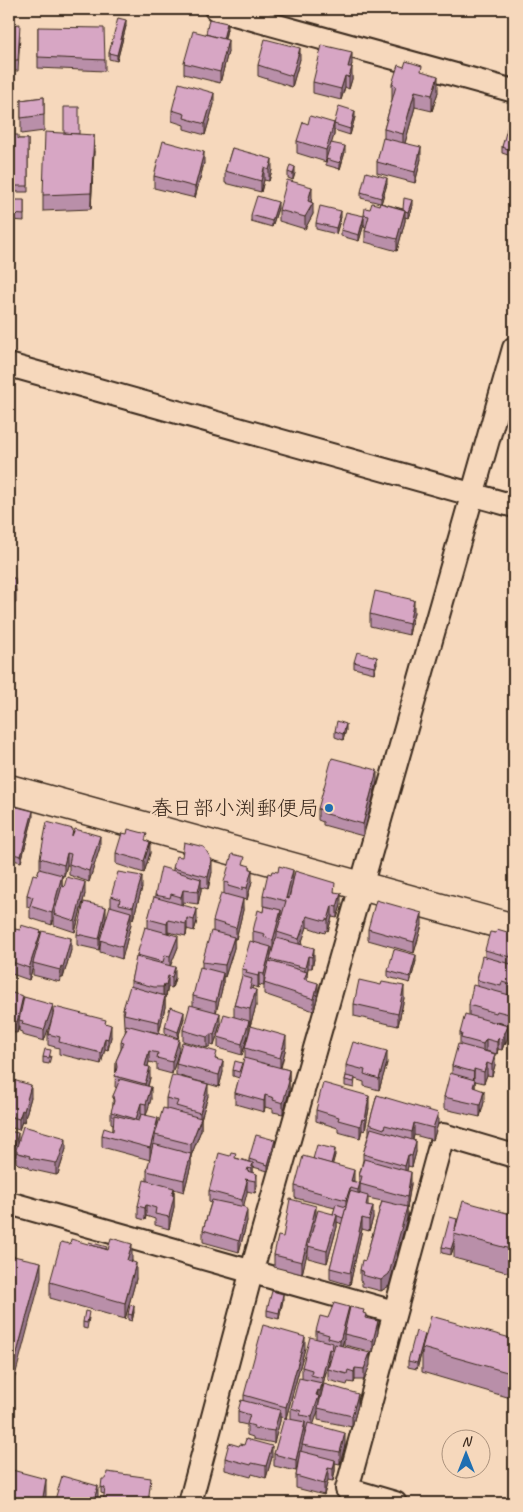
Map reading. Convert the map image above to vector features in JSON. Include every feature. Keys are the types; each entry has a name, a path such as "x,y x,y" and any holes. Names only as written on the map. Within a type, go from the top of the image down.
{"street":[{"path":"216,9 514,91"},
{"path":"190,1503 252,1270 514,348"},
{"path":"9,365 514,506"},
{"path":"9,789 514,928"},
{"path":"395,1503 347,1490 443,1135 514,1156"},
{"path":"9,1204 252,1270 394,1312"}],"building":[{"path":"118,18 126,20 117,55 109,53"},
{"path":"209,19 227,23 223,39 206,34"},
{"path":"20,24 18,60 9,60 9,25"},
{"path":"38,27 104,28 105,60 38,57"},
{"path":"193,31 228,40 220,72 184,63"},
{"path":"265,39 300,48 292,76 258,65"},
{"path":"322,45 352,52 348,67 352,67 349,77 345,76 341,89 313,82"},
{"path":"406,61 422,66 421,71 438,76 432,95 415,91 403,134 384,129 396,86 392,84 398,65 404,67"},
{"path":"179,83 214,93 205,124 184,118 185,114 172,110"},
{"path":"44,97 44,115 21,118 21,100"},
{"path":"339,106 355,111 350,129 334,124"},
{"path":"64,107 79,107 79,134 64,133"},
{"path":"511,114 514,115 514,151 502,147"},
{"path":"310,116 334,123 326,150 297,141 303,122 308,124"},
{"path":"45,132 94,135 91,193 43,195"},
{"path":"9,135 18,135 18,139 28,139 28,186 9,186"},
{"path":"383,138 421,147 415,172 377,162"},
{"path":"163,141 204,152 195,187 154,176"},
{"path":"331,143 345,146 340,163 326,159"},
{"path":"232,148 272,159 269,170 264,168 261,181 225,171"},
{"path":"290,165 295,167 293,174 288,172"},
{"path":"366,172 387,178 381,198 361,192"},
{"path":"287,180 312,187 308,201 313,203 305,217 279,210"},
{"path":"257,196 278,202 272,221 251,215"},
{"path":"404,198 412,200 408,212 403,209"},
{"path":"11,200 24,200 24,215 11,214"},
{"path":"372,203 379,205 380,203 405,210 397,239 365,231 369,216 364,215 365,208 370,209"},
{"path":"320,206 341,211 336,228 316,223"},
{"path":"346,212 364,216 359,235 341,230"},
{"path":"9,578 15,578 16,591 9,592"},
{"path":"375,591 414,600 409,624 370,614"},
{"path":"9,592 11,614 9,614"},
{"path":"9,650 13,650 11,657 14,658 11,675 9,675"},
{"path":"357,652 377,657 374,667 354,662"},
{"path":"337,721 346,724 343,734 335,731"},
{"name":"春日部小渕郵便局","path":"332,758 377,770 363,824 323,813 324,810 318,809"},
{"path":"9,805 33,811 21,856 9,853"},
{"path":"47,822 73,829 72,836 75,829 100,836 89,871 69,864 71,854 67,853 64,865 40,858"},
{"path":"128,829 147,834 145,840 150,842 144,861 116,853 122,833 127,834"},
{"path":"184,842 204,847 212,860 208,877 173,868 176,856 182,857"},
{"path":"232,854 245,857 243,864 250,866 250,869 252,869 247,888 242,887 242,890 228,886 229,883 224,882"},
{"path":"279,866 293,870 286,898 289,899 295,871 335,883 334,892 341,893 337,907 332,906 328,920 326,919 325,921 307,916 299,939 277,932 286,901 263,895 268,873 271,874 272,871 278,872"},
{"path":"161,867 201,879 198,892 183,890 181,897 171,894 170,898 155,895"},
{"path":"39,869 62,875 52,913 30,906 33,897 27,895 33,874 37,875"},
{"path":"118,872 142,876 133,907 119,904 120,899 111,896"},
{"path":"67,877 85,882 75,921 54,914 62,886 64,887"},
{"path":"221,893 243,899 236,928 213,921"},
{"path":"154,897 197,909 194,920 187,918 186,924 168,920 167,924 148,919"},
{"path":"376,900 422,913 414,942 368,929"},
{"path":"84,902 106,907 99,939 77,934"},
{"path":"110,906 131,912 122,947 100,940"},
{"path":"264,906 281,910 273,940 264,937 265,934 253,931 258,910 263,912"},
{"path":"21,925 41,931 29,968 9,961 10,928 20,930"},
{"path":"145,927 178,936 170,956 165,955 163,962 137,955"},
{"path":"497,929 514,934 514,954 511,953 510,957 485,950 490,932 496,933"},
{"path":"42,931 71,938 63,967 61,966 60,970 33,963"},
{"path":"211,931 234,937 225,965 202,962"},
{"path":"276,938 314,948 312,957 308,956 305,968 270,959"},
{"path":"250,941 271,947 264,974 259,973 258,976 246,973 247,970 242,969"},
{"path":"394,949 416,955 410,977 388,971"},
{"path":"482,956 514,965 512,985 502,982 501,986 477,980"},
{"path":"136,957 175,967 172,977 168,976 166,985 164,984 163,987 154,987 131,981"},
{"path":"269,961 307,972 304,979 318,983 314,999 264,983"},
{"path":"200,967 223,973 216,1002 193,996"},
{"path":"242,976 252,979 250,988 256,990 250,1009 234,1005"},
{"path":"359,980 381,985 382,982 404,986 398,1014 354,1004"},
{"path":"473,985 513,996 513,1010 510,1009 509,1014 497,1011 496,1013 469,1005"},
{"path":"130,986 165,996 159,1022 124,1014 125,1009 123,1009"},
{"path":"9,992 23,996 17,1022 9,1020"},
{"path":"24,997 53,1005 44,1030 22,1024 23,1021 19,1020"},
{"path":"190,1005 220,1013 214,1035 211,1034 207,1037 183,1030"},
{"path":"55,1007 106,1020 105,1023 111,1025 108,1039 105,1038 101,1053 59,1042 60,1037 48,1034"},
{"path":"170,1007 184,1012 178,1032 165,1027"},
{"path":"224,1014 249,1021 242,1044 218,1037"},
{"path":"465,1014 508,1026 502,1039 498,1038 497,1042 486,1039 483,1044 461,1038 462,1034 460,1033"},
{"path":"126,1025 179,1039 172,1062 157,1058 158,1053 149,1051 145,1066 150,1067 145,1084 115,1076 116,1061 124,1043 121,1042 127,1029 125,1029"},
{"path":"251,1026 286,1036 280,1058 245,1048"},
{"path":"182,1042 217,1052 215,1059 223,1061 219,1075 176,1064"},
{"path":"353,1042 387,1051 379,1079 364,1074 365,1070 346,1065"},
{"path":"458,1044 495,1054 492,1065 487,1063 484,1072 474,1069 474,1072 452,1066"},
{"path":"45,1049 51,1050 49,1058 43,1057"},
{"path":"244,1058 289,1070 287,1080 289,1081 283,1103 265,1095 264,1101 235,1093"},
{"path":"235,1061 242,1063 239,1072 233,1070"},
{"path":"450,1073 475,1080 473,1087 484,1091 480,1105 444,1097"},
{"path":"172,1075 208,1084 200,1113 176,1106 178,1101 166,1098"},
{"path":"346,1076 355,1078 354,1082 345,1080"},
{"path":"9,1079 31,1085 24,1111 22,1110 19,1119 9,1116"},
{"path":"120,1079 151,1087 146,1104 141,1103 136,1119 111,1112 114,1101 113,1096"},
{"path":"323,1083 369,1096 365,1120 362,1119 360,1126 338,1120 339,1117 316,1110"},
{"path":"377,1095 438,1113 433,1128 414,1123 412,1132 385,1125 384,1129 369,1124"},
{"path":"163,1108 201,1118 191,1144 155,1135"},
{"path":"141,1114 158,1118 150,1148 102,1135 104,1128 113,1131 114,1115 139,1121"},
{"path":"23,1126 66,1138 58,1162 29,1158 30,1156 18,1153 16,1150"},
{"path":"371,1128 416,1141 412,1156 408,1155 405,1166 363,1154"},
{"path":"9,1131 18,1133 9,1166"},
{"path":"256,1135 275,1140 268,1165 249,1159"},
{"path":"153,1144 191,1154 184,1180 147,1171"},
{"path":"317,1145 335,1149 331,1164 313,1159"},
{"path":"231,1152 236,1153 235,1158 253,1163 251,1169 248,1168 247,1171 257,1174 255,1181 245,1179 247,1181 242,1200 209,1191 219,1153 230,1156"},
{"path":"303,1156 354,1170 351,1181 360,1183 358,1190 350,1188 346,1200 295,1186"},
{"path":"364,1159 411,1172 407,1197 360,1184 362,1176 359,1176"},
{"path":"144,1180 174,1188 169,1217 155,1214 156,1208 146,1205 145,1208 138,1206"},
{"path":"350,1191 368,1196 366,1205 373,1206 369,1220 362,1218 350,1273 330,1268"},
{"path":"290,1199 316,1206 302,1262 274,1255 278,1236 283,1237"},
{"path":"212,1200 245,1207 247,1210 239,1241 203,1230"},
{"path":"382,1201 407,1207 389,1274 381,1280 362,1275 363,1271 360,1270 362,1260 365,1261"},
{"path":"463,1201 514,1215 514,1250 454,1234"},
{"path":"336,1204 346,1207 343,1218 333,1214"},
{"path":"318,1210 337,1215 327,1251 308,1246"},
{"path":"450,1217 457,1219 451,1249 442,1247"},
{"path":"111,1238 132,1244 127,1260 136,1263 125,1303 50,1282 61,1242 70,1244 71,1239 108,1250"},
{"path":"89,1242 107,1247 106,1249 88,1244"},
{"path":"13,1256 41,1262 9,1383 9,1270"},
{"path":"272,1291 283,1294 279,1313 267,1310"},
{"path":"334,1303 349,1307 340,1341 328,1338 329,1335 316,1331 320,1316 328,1318"},
{"path":"130,1305 134,1306 132,1315 128,1314"},
{"path":"350,1307 364,1310 365,1318 378,1321 373,1341 344,1334"},
{"path":"85,1311 89,1312 87,1323 83,1322"},
{"path":"431,1316 514,1339 514,1374 422,1348"},
{"path":"263,1325 305,1337 286,1407 244,1395"},
{"path":"416,1331 425,1334 417,1363 408,1361"},
{"path":"310,1337 333,1343 332,1350 329,1349 322,1378 311,1375 312,1370 302,1367"},
{"path":"335,1344 370,1353 364,1369 355,1368 354,1372 348,1370 347,1374 328,1369"},
{"path":"299,1378 322,1383 320,1391 318,1390 316,1395 319,1396 312,1417 300,1415 301,1411 291,1408"},
{"path":"324,1384 358,1394 352,1416 318,1408"},
{"path":"241,1400 280,1410 274,1431 253,1428 254,1426 247,1424 250,1415 238,1411"},
{"path":"284,1418 305,1422 296,1460 274,1454"},
{"path":"308,1423 345,1433 340,1452 302,1445"},
{"path":"246,1439 272,1446 266,1466 252,1463 251,1465 225,1458 229,1443 239,1446 240,1444 244,1445"},
{"path":"300,1451 335,1460 333,1469 328,1468 324,1484 296,1476"},
{"path":"12,1470 46,1479 42,1503 9,1503 9,1482"},
{"path":"107,1472 151,1478 148,1503 103,1503 105,1488 101,1487 102,1479 106,1479"},
{"path":"62,1476 98,1486 93,1503 54,1503"}],"place":[{"name":"春日部小渕郵便局","path":"329,808"}]}
